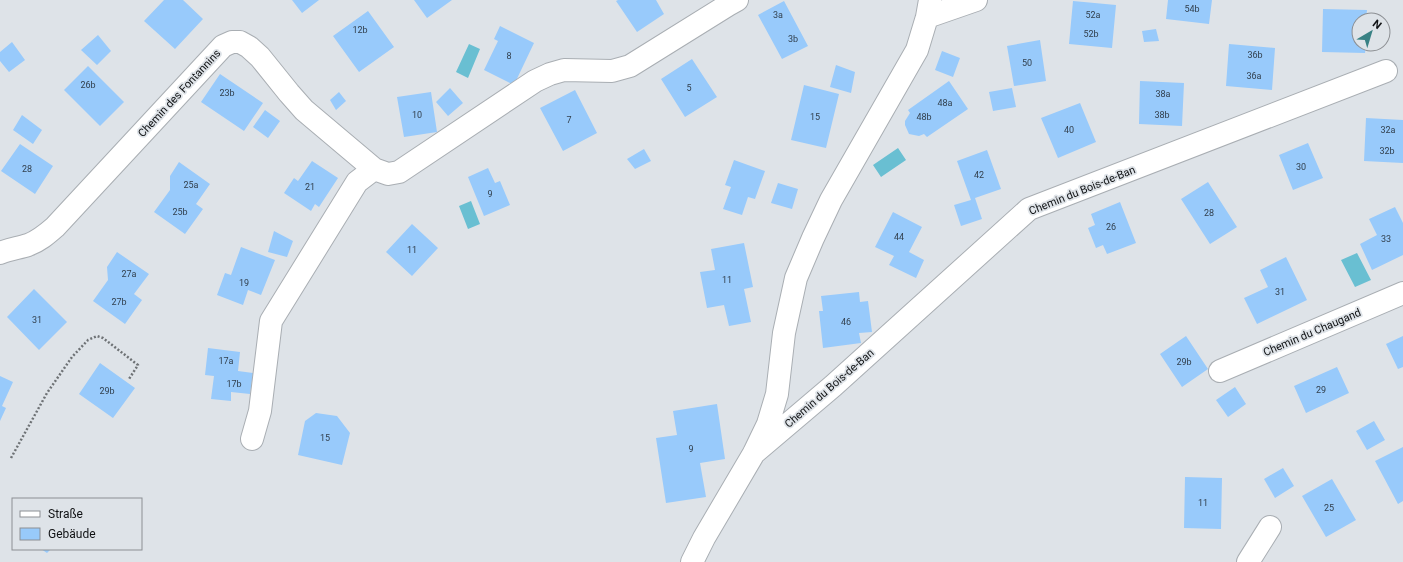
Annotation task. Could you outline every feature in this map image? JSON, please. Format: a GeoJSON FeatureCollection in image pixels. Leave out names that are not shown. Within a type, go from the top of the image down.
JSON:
{"type":"FeatureCollection","features":[{"type":"Feature","properties":{"kind":"street","name":"Chemin des Fontannins"},"geometry":{"type":"LineString","coordinates":[[0,253],[28,245],[43,237],[55,227],[223,46],[232,42],[240,42],[249,46],[304,110],[374,169],[388,174],[399,172],[535,81],[550,74],[564,70],[612,71],[630,66],[737,0]]}},
{"type":"Feature","properties":{"kind":"street","name":"Chemin du Bois-de-Ban"},"geometry":{"type":"LineString","coordinates":[[692,562],[704,538],[754,453],[768,424],[777,394],[784,333],[796,278],[831,200],[917,50],[928,8],[976,0]]}},
{"type":"Feature","properties":{"kind":"street","name":"Chemin du Bois-de-Ban"},"geometry":{"type":"LineString","coordinates":[[754,453],[833,386],[1029,210],[1386,71]]}},
{"type":"Feature","properties":{"kind":"street"},"geometry":{"type":"LineString","coordinates":[[252,439],[260,412],[271,321],[357,182],[374,169]]}},
{"type":"Feature","properties":{"kind":"street","name":"Chemin du Chaugand"},"geometry":{"type":"LineString","coordinates":[[1220,371],[1403,292]]}},
{"type":"Feature","properties":{"kind":"street"},"geometry":{"type":"LineString","coordinates":[[1248,562],[1270,527]]}},
{"type":"Feature","properties":{"kind":"path"},"geometry":{"type":"LineString","coordinates":[[11,458],[47,393],[72,357],[88,340],[97,336],[104,338],[138,365],[129,379]]}},
{"type":"Feature","properties":{"kind":"water"},"geometry":{"type":"Polygon","coordinates":[[[469,44],[480,49],[468,78],[456,72],[469,44]]]}},
{"type":"Feature","properties":{"kind":"water"},"geometry":{"type":"Polygon","coordinates":[[[898,148],[906,160],[881,177],[873,165],[898,148]]]}},
{"type":"Feature","properties":{"kind":"water"},"geometry":{"type":"Polygon","coordinates":[[[471,201],[480,224],[468,229],[459,206],[471,201]]]}},
{"type":"Feature","properties":{"kind":"water"},"geometry":{"type":"Polygon","coordinates":[[[1357,253],[1371,280],[1355,287],[1341,260],[1357,253]]]}},
{"type":"Feature","properties":{"kind":"building"},"geometry":{"type":"Polygon","coordinates":[[[164,0],[183,0],[203,19],[175,49],[144,21],[164,0]]]}},
{"type":"Feature","properties":{"kind":"building"},"geometry":{"type":"Polygon","coordinates":[[[292,0],[319,0],[302,13],[292,0]]]}},
{"type":"Feature","properties":{"kind":"building"},"geometry":{"type":"Polygon","coordinates":[[[414,0],[452,0],[427,18],[414,0]]]}},
{"type":"Feature","properties":{"kind":"building"},"geometry":{"type":"Polygon","coordinates":[[[656,0],[664,14],[637,32],[616,1],[656,0]]]}},
{"type":"Feature","properties":{"kind":"building"},"geometry":{"type":"Polygon","coordinates":[[[1168,0],[1212,0],[1209,24],[1166,19],[1168,0]]]}},
{"type":"Feature","properties":{"kind":"building"},"geometry":{"type":"Polygon","coordinates":[[[784,1],[808,46],[782,59],[758,15],[784,1]]]}},
{"type":"Feature","properties":{"kind":"building"},"geometry":{"type":"Polygon","coordinates":[[[1073,1],[1116,5],[1112,48],[1069,44],[1073,1]]]}},
{"type":"Feature","properties":{"kind":"building"},"geometry":{"type":"Polygon","coordinates":[[[1323,9],[1367,10],[1367,12],[1351,12],[1351,52],[1365,53],[1322,52],[1323,9]]]}},
{"type":"Feature","properties":{"kind":"building"},"geometry":{"type":"Polygon","coordinates":[[[368,11],[394,47],[359,72],[333,36],[368,11]]]}},
{"type":"Feature","properties":{"kind":"building"},"geometry":{"type":"Polygon","coordinates":[[[500,26],[534,43],[514,85],[484,70],[498,41],[494,39],[500,26]]]}},
{"type":"Feature","properties":{"kind":"building"},"geometry":{"type":"Polygon","coordinates":[[[1156,29],[1159,41],[1144,42],[1142,31],[1156,29]]]}},
{"type":"Feature","properties":{"kind":"building"},"geometry":{"type":"Polygon","coordinates":[[[98,35],[111,51],[97,65],[81,50],[98,35]]]}},
{"type":"Feature","properties":{"kind":"building"},"geometry":{"type":"Polygon","coordinates":[[[1040,40],[1046,81],[1014,86],[1007,46],[1040,40]]]}},
{"type":"Feature","properties":{"kind":"building"},"geometry":{"type":"Polygon","coordinates":[[[12,42],[25,60],[9,72],[0,61],[0,52],[12,42]]]}},
{"type":"Feature","properties":{"kind":"building"},"geometry":{"type":"Polygon","coordinates":[[[1229,44],[1275,48],[1272,90],[1226,86],[1229,44]]]}},
{"type":"Feature","properties":{"kind":"building"},"geometry":{"type":"Polygon","coordinates":[[[942,51],[960,58],[953,77],[935,70],[942,51]]]}},
{"type":"Feature","properties":{"kind":"building"},"geometry":{"type":"Polygon","coordinates":[[[692,59],[717,97],[685,117],[661,79],[692,59]]]}},
{"type":"Feature","properties":{"kind":"building"},"geometry":{"type":"Polygon","coordinates":[[[836,65],[855,72],[851,93],[830,87],[836,65]]]}},
{"type":"Feature","properties":{"kind":"building"},"geometry":{"type":"Polygon","coordinates":[[[88,66],[124,102],[100,126],[64,90],[88,66]]]}},
{"type":"Feature","properties":{"kind":"building"},"geometry":{"type":"Polygon","coordinates":[[[220,74],[263,103],[244,131],[201,102],[220,74]]]}},
{"type":"Feature","properties":{"kind":"building"},"geometry":{"type":"Polygon","coordinates":[[[949,81],[968,109],[927,137],[924,134],[919,136],[909,134],[905,125],[905,121],[910,113],[908,110],[949,81]]]}},
{"type":"Feature","properties":{"kind":"building"},"geometry":{"type":"Polygon","coordinates":[[[1140,81],[1184,83],[1182,126],[1139,124],[1140,81]]]}},
{"type":"Feature","properties":{"kind":"building"},"geometry":{"type":"Polygon","coordinates":[[[804,85],[839,94],[826,148],[791,140],[804,85]]]}},
{"type":"Feature","properties":{"kind":"building"},"geometry":{"type":"Polygon","coordinates":[[[450,88],[463,103],[448,116],[436,102],[450,88]]]}},
{"type":"Feature","properties":{"kind":"building"},"geometry":{"type":"Polygon","coordinates":[[[1012,88],[1016,107],[993,111],[989,92],[1012,88]]]}},
{"type":"Feature","properties":{"kind":"building"},"geometry":{"type":"Polygon","coordinates":[[[575,90],[597,133],[563,151],[540,108],[575,90]]]}},
{"type":"Feature","properties":{"kind":"building"},"geometry":{"type":"Polygon","coordinates":[[[339,92],[346,101],[336,110],[330,100],[339,92]]]}},
{"type":"Feature","properties":{"kind":"building"},"geometry":{"type":"Polygon","coordinates":[[[431,92],[437,132],[404,137],[397,97],[431,92]]]}},
{"type":"Feature","properties":{"kind":"building"},"geometry":{"type":"Polygon","coordinates":[[[1080,103],[1096,142],[1058,158],[1041,118],[1080,103]]]}},
{"type":"Feature","properties":{"kind":"building"},"geometry":{"type":"Polygon","coordinates":[[[265,110],[280,121],[268,138],[253,127],[265,110]]]}},
{"type":"Feature","properties":{"kind":"building"},"geometry":{"type":"Polygon","coordinates":[[[22,115],[42,130],[33,144],[13,130],[22,115]]]}},
{"type":"Feature","properties":{"kind":"building"},"geometry":{"type":"Polygon","coordinates":[[[1366,118],[1403,120],[1403,163],[1364,161],[1366,118]]]}},
{"type":"Feature","properties":{"kind":"building"},"geometry":{"type":"Polygon","coordinates":[[[1308,143],[1323,178],[1293,190],[1279,155],[1308,143]]]}},
{"type":"Feature","properties":{"kind":"building"},"geometry":{"type":"Polygon","coordinates":[[[20,144],[53,166],[35,194],[1,171],[20,144]]]}},
{"type":"Feature","properties":{"kind":"building"},"geometry":{"type":"Polygon","coordinates":[[[644,149],[651,161],[635,169],[627,159],[644,149]]]}},
{"type":"Feature","properties":{"kind":"building"},"geometry":{"type":"Polygon","coordinates":[[[987,150],[1001,189],[975,198],[982,219],[961,226],[954,205],[971,200],[957,161],[987,150]]]}},
{"type":"Feature","properties":{"kind":"building"},"geometry":{"type":"Polygon","coordinates":[[[734,160],[765,171],[755,199],[748,197],[742,215],[723,209],[731,187],[725,185],[734,160]]]}},
{"type":"Feature","properties":{"kind":"building"},"geometry":{"type":"Polygon","coordinates":[[[312,161],[338,178],[319,207],[315,204],[311,211],[284,193],[294,178],[298,181],[312,161]]]}},
{"type":"Feature","properties":{"kind":"building"},"geometry":{"type":"Polygon","coordinates":[[[179,162],[210,184],[196,204],[203,209],[185,234],[154,212],[170,190],[170,176],[179,162]]]}},
{"type":"Feature","properties":{"kind":"building"},"geometry":{"type":"Polygon","coordinates":[[[488,168],[495,183],[500,181],[510,205],[484,216],[468,177],[488,168]]]}},
{"type":"Feature","properties":{"kind":"building"},"geometry":{"type":"Polygon","coordinates":[[[1208,182],[1237,227],[1210,244],[1181,199],[1208,182]]]}},
{"type":"Feature","properties":{"kind":"building"},"geometry":{"type":"Polygon","coordinates":[[[778,183],[798,189],[792,209],[771,203],[778,183]]]}},
{"type":"Feature","properties":{"kind":"building"},"geometry":{"type":"Polygon","coordinates":[[[1120,202],[1136,243],[1107,254],[1103,245],[1096,248],[1088,228],[1095,225],[1091,214],[1120,202]]]}},
{"type":"Feature","properties":{"kind":"building"},"geometry":{"type":"Polygon","coordinates":[[[1395,207],[1403,223],[1403,255],[1372,270],[1360,244],[1377,235],[1369,219],[1395,207]]]}},
{"type":"Feature","properties":{"kind":"building"},"geometry":{"type":"Polygon","coordinates":[[[893,212],[922,227],[909,252],[924,260],[916,278],[889,265],[894,256],[875,247],[893,212]]]}},
{"type":"Feature","properties":{"kind":"building"},"geometry":{"type":"Polygon","coordinates":[[[412,224],[438,248],[412,276],[386,252],[412,224]]]}},
{"type":"Feature","properties":{"kind":"building"},"geometry":{"type":"Polygon","coordinates":[[[274,231],[293,241],[287,257],[268,252],[274,231]]]}},
{"type":"Feature","properties":{"kind":"building"},"geometry":{"type":"Polygon","coordinates":[[[744,243],[753,287],[744,289],[751,322],[729,326],[724,305],[707,308],[700,272],[715,270],[711,249],[744,243]]]}},
{"type":"Feature","properties":{"kind":"building"},"geometry":{"type":"Polygon","coordinates":[[[241,247],[275,260],[261,295],[248,290],[243,305],[217,295],[225,273],[231,275],[241,247]]]}},
{"type":"Feature","properties":{"kind":"building"},"geometry":{"type":"Polygon","coordinates":[[[117,252],[149,274],[134,294],[142,300],[125,324],[93,301],[108,280],[107,267],[117,252]]]}},
{"type":"Feature","properties":{"kind":"building"},"geometry":{"type":"Polygon","coordinates":[[[1286,257],[1307,300],[1257,324],[1244,298],[1268,287],[1260,270],[1286,257]]]}},
{"type":"Feature","properties":{"kind":"building"},"geometry":{"type":"Polygon","coordinates":[[[34,289],[67,322],[39,350],[7,317],[34,289]]]}},
{"type":"Feature","properties":{"kind":"building"},"geometry":{"type":"Polygon","coordinates":[[[859,292],[860,302],[868,301],[872,332],[859,333],[861,343],[823,348],[819,311],[823,311],[821,296],[859,292]]]}},
{"type":"Feature","properties":{"kind":"building"},"geometry":{"type":"Polygon","coordinates":[[[1186,336],[1208,369],[1182,387],[1160,354],[1186,336]]]}},
{"type":"Feature","properties":{"kind":"building"},"geometry":{"type":"Polygon","coordinates":[[[1403,336],[1403,367],[1398,369],[1386,344],[1403,336]]]}},
{"type":"Feature","properties":{"kind":"building"},"geometry":{"type":"Polygon","coordinates":[[[208,348],[240,352],[238,371],[253,373],[250,394],[231,392],[231,401],[211,399],[214,376],[205,375],[208,348]]]}},
{"type":"Feature","properties":{"kind":"building"},"geometry":{"type":"Polygon","coordinates":[[[100,363],[135,388],[113,418],[79,394],[100,363]]]}},
{"type":"Feature","properties":{"kind":"building"},"geometry":{"type":"Polygon","coordinates":[[[1337,367],[1349,393],[1306,413],[1294,386],[1337,367]]]}},
{"type":"Feature","properties":{"kind":"building"},"geometry":{"type":"Polygon","coordinates":[[[0,376],[13,382],[2,406],[6,408],[0,421],[0,376]]]}},
{"type":"Feature","properties":{"kind":"building"},"geometry":{"type":"Polygon","coordinates":[[[1235,387],[1246,404],[1228,417],[1216,400],[1235,387]]]}},
{"type":"Feature","properties":{"kind":"building"},"geometry":{"type":"Polygon","coordinates":[[[717,404],[725,459],[700,463],[706,497],[666,503],[656,438],[677,435],[673,411],[717,404]]]}},
{"type":"Feature","properties":{"kind":"building"},"geometry":{"type":"Polygon","coordinates":[[[316,413],[337,416],[350,433],[342,465],[298,455],[305,421],[316,413]]]}},
{"type":"Feature","properties":{"kind":"building"},"geometry":{"type":"Polygon","coordinates":[[[1374,421],[1385,440],[1367,450],[1356,431],[1374,421]]]}},
{"type":"Feature","properties":{"kind":"building"},"geometry":{"type":"Polygon","coordinates":[[[1403,447],[1403,501],[1398,504],[1375,461],[1403,447]]]}},
{"type":"Feature","properties":{"kind":"building"},"geometry":{"type":"Polygon","coordinates":[[[1283,468],[1294,486],[1275,498],[1264,479],[1283,468]]]}},
{"type":"Feature","properties":{"kind":"building"},"geometry":{"type":"Polygon","coordinates":[[[1185,477],[1222,478],[1221,529],[1184,528],[1185,477]]]}},
{"type":"Feature","properties":{"kind":"building"},"geometry":{"type":"Polygon","coordinates":[[[1332,479],[1356,520],[1326,537],[1302,496],[1332,479]]]}},
{"type":"Feature","properties":{"kind":"building"},"geometry":{"type":"Polygon","coordinates":[[[42,550],[50,550],[47,553],[42,550]]]}}]}
